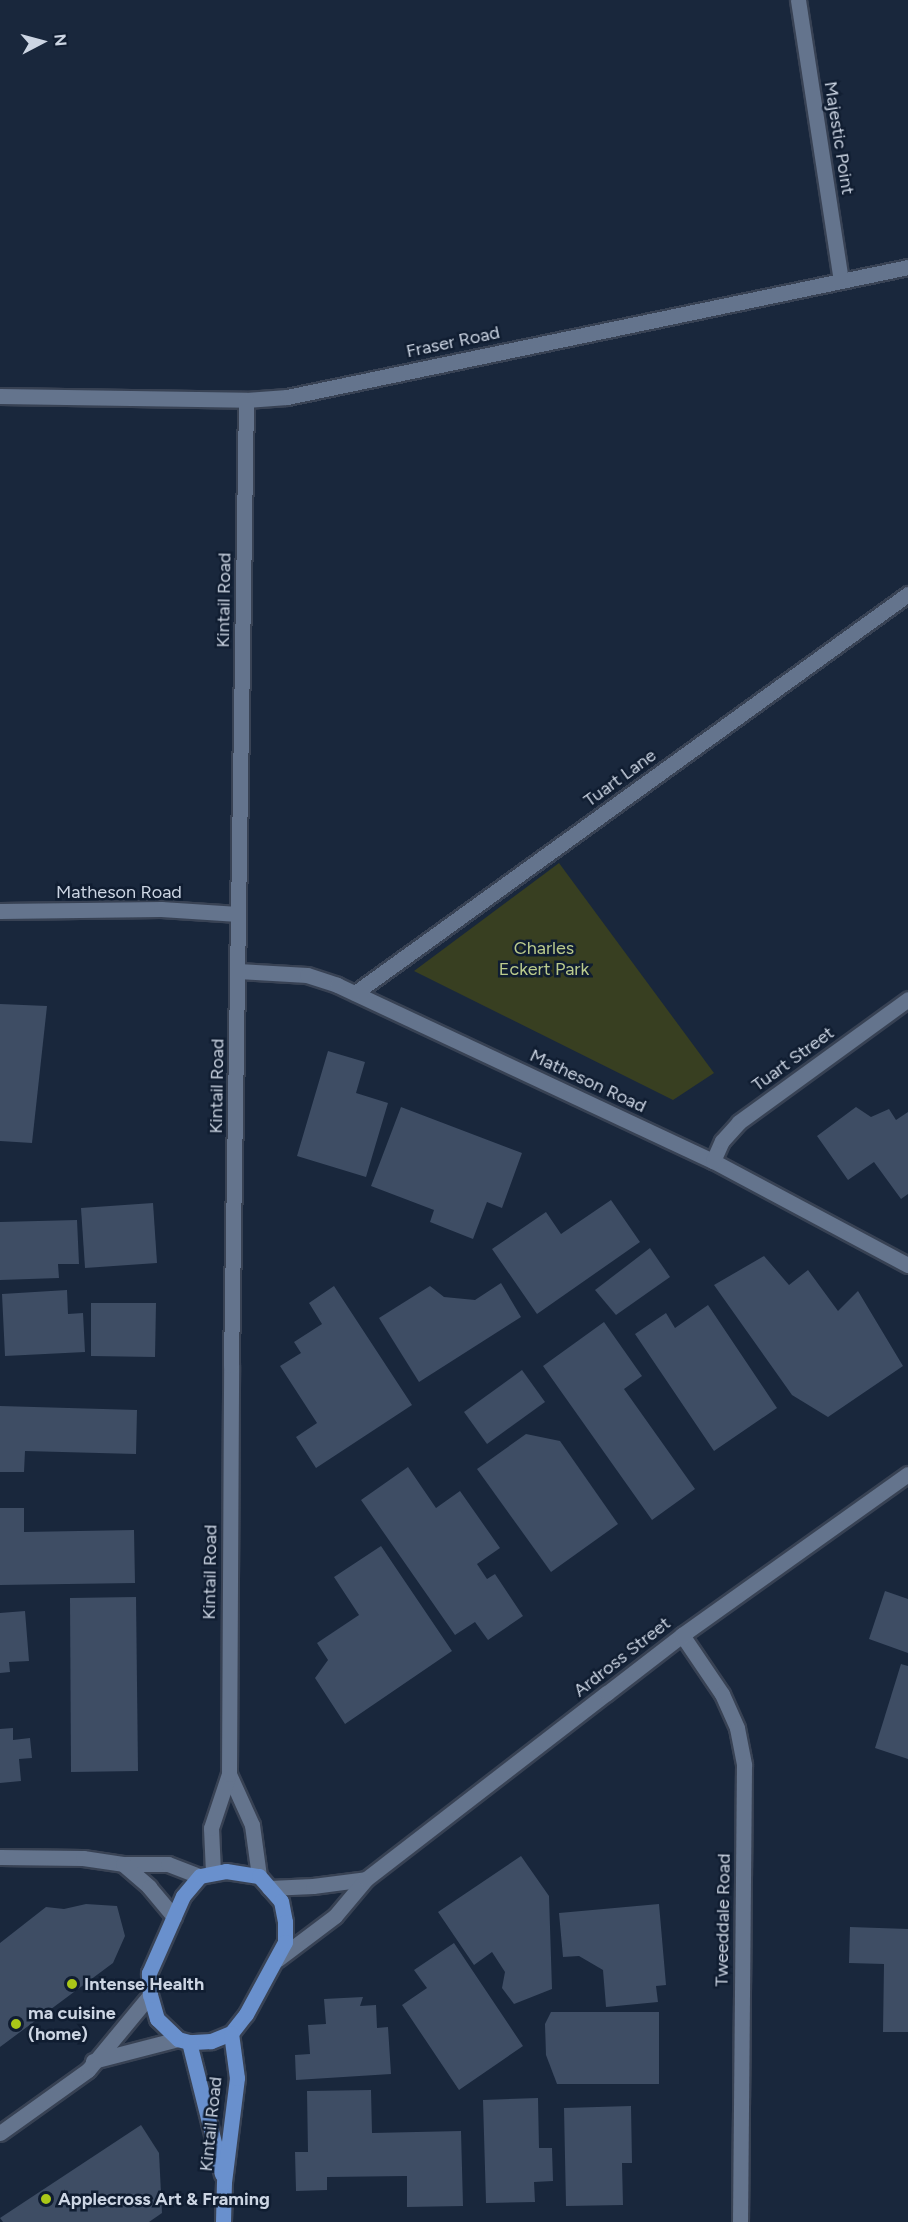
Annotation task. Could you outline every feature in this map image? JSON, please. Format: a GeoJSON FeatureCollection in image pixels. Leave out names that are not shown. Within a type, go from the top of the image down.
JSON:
{"type":"FeatureCollection","features":[{"type":"Feature","properties":{"kind":"main road"},"geometry":{"type":"LineString","coordinates":[[206,1874],[264,1882],[281,1901],[285,1922],[285,1942],[278,1959],[246,2014],[231,2033],[210,2041],[184,2040],[157,2019],[150,1995],[149,1973],[183,1896],[206,1874]]}},
{"type":"Feature","properties":{"kind":"main road","name":"Kintail Road"},"geometry":{"type":"LineString","coordinates":[[223,2222],[224,2182],[237,2078],[231,2033]]}},
{"type":"Feature","properties":{"kind":"main road","name":"Kintail Road"},"geometry":{"type":"LineString","coordinates":[[184,2040],[224,2182]]}},
{"type":"Feature","properties":{"kind":"street","name":"Majestic Point"},"geometry":{"type":"LineString","coordinates":[[798,0],[841,281]]}},
{"type":"Feature","properties":{"kind":"street","name":"Fraser Road"},"geometry":{"type":"LineString","coordinates":[[0,396],[246,400],[287,397],[908,267]]}},
{"type":"Feature","properties":{"kind":"street","name":"Kintail Road"},"geometry":{"type":"LineString","coordinates":[[206,1874],[211,1828],[229,1774],[231,1365],[246,400]]}},
{"type":"Feature","properties":{"kind":"street","name":"Tuart Lane"},"geometry":{"type":"LineString","coordinates":[[355,993],[908,594]]}},
{"type":"Feature","properties":{"kind":"street","name":"Matheson Road"},"geometry":{"type":"LineString","coordinates":[[0,911],[161,909],[238,914]]}},
{"type":"Feature","properties":{"kind":"street","name":"Matheson Road"},"geometry":{"type":"LineString","coordinates":[[238,971],[307,975],[355,993],[713,1161],[908,1265]]}},
{"type":"Feature","properties":{"kind":"street","name":"Tuart Street"},"geometry":{"type":"LineString","coordinates":[[713,1161],[722,1141],[739,1122],[908,999]]}},
{"type":"Feature","properties":{"kind":"street","name":"Ardross Street"},"geometry":{"type":"LineString","coordinates":[[278,1959],[335,1916],[366,1879],[682,1635],[908,1474]]}},
{"type":"Feature","properties":{"kind":"street","name":"Tweeddale Road"},"geometry":{"type":"LineString","coordinates":[[682,1635],[722,1694],[737,1728],[744,1765],[740,2222]]}},
{"type":"Feature","properties":{"kind":"street","name":"Kintail Road"},"geometry":{"type":"LineString","coordinates":[[229,1774],[252,1826],[264,1882]]}},
{"type":"Feature","properties":{"kind":"street"},"geometry":{"type":"LineString","coordinates":[[0,1857],[82,1858],[123,1864],[168,1864],[206,1874]]}},
{"type":"Feature","properties":{"kind":"street"},"geometry":{"type":"LineString","coordinates":[[123,1864],[149,1887],[174,1917]]}},
{"type":"Feature","properties":{"kind":"street"},"geometry":{"type":"LineString","coordinates":[[264,1882],[313,1886],[366,1879]]}},
{"type":"Feature","properties":{"kind":"street"},"geometry":{"type":"LineString","coordinates":[[0,2133],[88,2070],[93,2061],[150,1995]]}},
{"type":"Feature","properties":{"kind":"street"},"geometry":{"type":"LineString","coordinates":[[93,2061],[184,2040]]}},
{"type":"Feature","properties":{"kind":"green space","name":"Charles Eckert Park"},"geometry":{"type":"Polygon","coordinates":[[[559,863],[714,1073],[673,1100],[414,971],[559,863]]]}},
{"type":"Feature","properties":{"kind":"building"},"geometry":{"type":"Polygon","coordinates":[[[0,1004],[47,1006],[32,1143],[0,1141],[0,1004]]]}},
{"type":"Feature","properties":{"kind":"building"},"geometry":{"type":"Polygon","coordinates":[[[328,1051],[365,1062],[356,1093],[388,1103],[366,1177],[297,1156],[328,1051]]]}},
{"type":"Feature","properties":{"kind":"building"},"geometry":{"type":"Polygon","coordinates":[[[401,1107],[522,1153],[502,1208],[487,1202],[473,1239],[430,1222],[434,1210],[371,1186],[401,1107]]]}},
{"type":"Feature","properties":{"kind":"building"},"geometry":{"type":"Polygon","coordinates":[[[856,1107],[871,1117],[889,1109],[896,1120],[908,1112],[908,1194],[901,1199],[874,1162],[848,1180],[817,1136],[856,1107]]]}},
{"type":"Feature","properties":{"kind":"building"},"geometry":{"type":"Polygon","coordinates":[[[611,1200],[640,1242],[537,1314],[492,1249],[546,1212],[561,1234],[611,1200]]]}},
{"type":"Feature","properties":{"kind":"building"},"geometry":{"type":"Polygon","coordinates":[[[153,1203],[157,1263],[85,1268],[81,1208],[153,1203]]]}},
{"type":"Feature","properties":{"kind":"building"},"geometry":{"type":"Polygon","coordinates":[[[77,1220],[79,1264],[58,1264],[59,1278],[0,1280],[0,1222],[77,1220]]]}},
{"type":"Feature","properties":{"kind":"building"},"geometry":{"type":"Polygon","coordinates":[[[650,1248],[670,1277],[616,1315],[595,1290],[650,1248]]]}},
{"type":"Feature","properties":{"kind":"building"},"geometry":{"type":"Polygon","coordinates":[[[764,1256],[789,1285],[808,1270],[838,1311],[858,1291],[903,1366],[828,1417],[792,1395],[714,1285],[764,1256]]]}},
{"type":"Feature","properties":{"kind":"building"},"geometry":{"type":"Polygon","coordinates":[[[501,1283],[521,1317],[419,1382],[379,1318],[430,1286],[444,1297],[475,1300],[501,1283]]]}},
{"type":"Feature","properties":{"kind":"building"},"geometry":{"type":"Polygon","coordinates":[[[334,1286],[412,1405],[316,1468],[296,1437],[317,1423],[280,1366],[301,1353],[294,1342],[322,1324],[309,1303],[334,1286]]]}},
{"type":"Feature","properties":{"kind":"building"},"geometry":{"type":"Polygon","coordinates":[[[67,1290],[68,1314],[83,1313],[85,1352],[5,1356],[2,1294],[67,1290]]]}},
{"type":"Feature","properties":{"kind":"building"},"geometry":{"type":"Polygon","coordinates":[[[91,1303],[156,1303],[155,1357],[91,1356],[91,1303]]]}},
{"type":"Feature","properties":{"kind":"building"},"geometry":{"type":"Polygon","coordinates":[[[708,1305],[777,1408],[714,1451],[635,1334],[666,1313],[675,1328],[708,1305]]]}},
{"type":"Feature","properties":{"kind":"building"},"geometry":{"type":"Polygon","coordinates":[[[604,1322],[642,1376],[624,1389],[695,1489],[652,1520],[543,1366],[604,1322]]]}},
{"type":"Feature","properties":{"kind":"building"},"geometry":{"type":"Polygon","coordinates":[[[522,1370],[545,1402],[487,1444],[464,1412],[522,1370]]]}},
{"type":"Feature","properties":{"kind":"building"},"geometry":{"type":"Polygon","coordinates":[[[0,1406],[137,1410],[136,1454],[25,1451],[24,1472],[0,1472],[0,1406]]]}},
{"type":"Feature","properties":{"kind":"building"},"geometry":{"type":"Polygon","coordinates":[[[526,1434],[560,1441],[618,1524],[551,1572],[477,1469],[526,1434]]]}},
{"type":"Feature","properties":{"kind":"building"},"geometry":{"type":"Polygon","coordinates":[[[408,1467],[436,1508],[460,1491],[500,1548],[477,1564],[487,1579],[495,1574],[523,1616],[488,1640],[475,1622],[455,1635],[361,1500],[408,1467]]]}},
{"type":"Feature","properties":{"kind":"building"},"geometry":{"type":"Polygon","coordinates":[[[0,1508],[24,1508],[24,1532],[134,1530],[135,1583],[0,1585],[0,1508]]]}},
{"type":"Feature","properties":{"kind":"building"},"geometry":{"type":"Polygon","coordinates":[[[381,1546],[452,1651],[345,1724],[315,1678],[328,1660],[317,1643],[359,1615],[334,1577],[381,1546]]]}},
{"type":"Feature","properties":{"kind":"building"},"geometry":{"type":"Polygon","coordinates":[[[885,1591],[908,1599],[908,1653],[869,1639],[885,1591]]]}},
{"type":"Feature","properties":{"kind":"building"},"geometry":{"type":"Polygon","coordinates":[[[136,1597],[138,1771],[71,1772],[70,1598],[136,1597]]]}},
{"type":"Feature","properties":{"kind":"building"},"geometry":{"type":"Polygon","coordinates":[[[25,1611],[29,1661],[9,1662],[10,1672],[0,1673],[0,1613],[25,1611]]]}},
{"type":"Feature","properties":{"kind":"building"},"geometry":{"type":"Polygon","coordinates":[[[901,1664],[908,1666],[908,1759],[875,1748],[901,1664]]]}},
{"type":"Feature","properties":{"kind":"building"},"geometry":{"type":"Polygon","coordinates":[[[13,1728],[13,1740],[30,1738],[32,1758],[19,1759],[21,1781],[0,1783],[0,1729],[13,1728]]]}},
{"type":"Feature","properties":{"kind":"building"},"geometry":{"type":"Polygon","coordinates":[[[521,1856],[549,1896],[552,1989],[514,2004],[502,1988],[505,1972],[492,1952],[474,1965],[438,1912],[521,1856]]]}},
{"type":"Feature","properties":{"kind":"building"},"geometry":{"type":"Polygon","coordinates":[[[86,1904],[117,1906],[125,1936],[113,1963],[0,2047],[0,1943],[46,1907],[64,1909],[86,1904]]]}},
{"type":"Feature","properties":{"kind":"building"},"geometry":{"type":"Polygon","coordinates":[[[659,1904],[666,1985],[656,1986],[658,2002],[606,2007],[603,1970],[579,1956],[563,1957],[559,1913],[659,1904]]]}},
{"type":"Feature","properties":{"kind":"building"},"geometry":{"type":"Polygon","coordinates":[[[850,1927],[908,1929],[908,2032],[883,2032],[884,1964],[849,1963],[850,1927]]]}},
{"type":"Feature","properties":{"kind":"building"},"geometry":{"type":"Polygon","coordinates":[[[454,1943],[523,2046],[459,2090],[402,2005],[427,1988],[414,1970],[454,1943]]]}},
{"type":"Feature","properties":{"kind":"building"},"geometry":{"type":"Polygon","coordinates":[[[363,1997],[360,2006],[376,2005],[377,2028],[388,2027],[391,2074],[296,2080],[295,2055],[310,2054],[308,2025],[326,2024],[324,1999],[363,1997]]]}},
{"type":"Feature","properties":{"kind":"building"},"geometry":{"type":"Polygon","coordinates":[[[551,2012],[659,2012],[659,2084],[557,2084],[546,2055],[545,2024],[551,2012]]]}},
{"type":"Feature","properties":{"kind":"building"},"geometry":{"type":"Polygon","coordinates":[[[371,2090],[372,2133],[461,2131],[463,2206],[407,2207],[407,2176],[327,2177],[327,2190],[296,2191],[295,2152],[308,2152],[307,2091],[371,2090]]]}},
{"type":"Feature","properties":{"kind":"building"},"geometry":{"type":"Polygon","coordinates":[[[538,2098],[539,2148],[552,2148],[553,2181],[534,2182],[535,2202],[486,2203],[483,2100],[538,2098]]]}},
{"type":"Feature","properties":{"kind":"building"},"geometry":{"type":"Polygon","coordinates":[[[631,2106],[632,2163],[622,2163],[623,2205],[566,2206],[564,2108],[631,2106]]]}},
{"type":"Feature","properties":{"kind":"building"},"geometry":{"type":"Polygon","coordinates":[[[141,2125],[159,2153],[162,2213],[149,2222],[3,2222],[0,2218],[141,2125]]]}},
{"type":"Feature","properties":{"kind":"place","name":"Intense Health"},"geometry":{"type":"Point","coordinates":[72,1984]}},
{"type":"Feature","properties":{"kind":"place","name":"ma cuisine (home)"},"geometry":{"type":"Point","coordinates":[16,2024]}},
{"type":"Feature","properties":{"kind":"place","name":"Applecross Art & Framing"},"geometry":{"type":"Point","coordinates":[46,2199]}}]}
